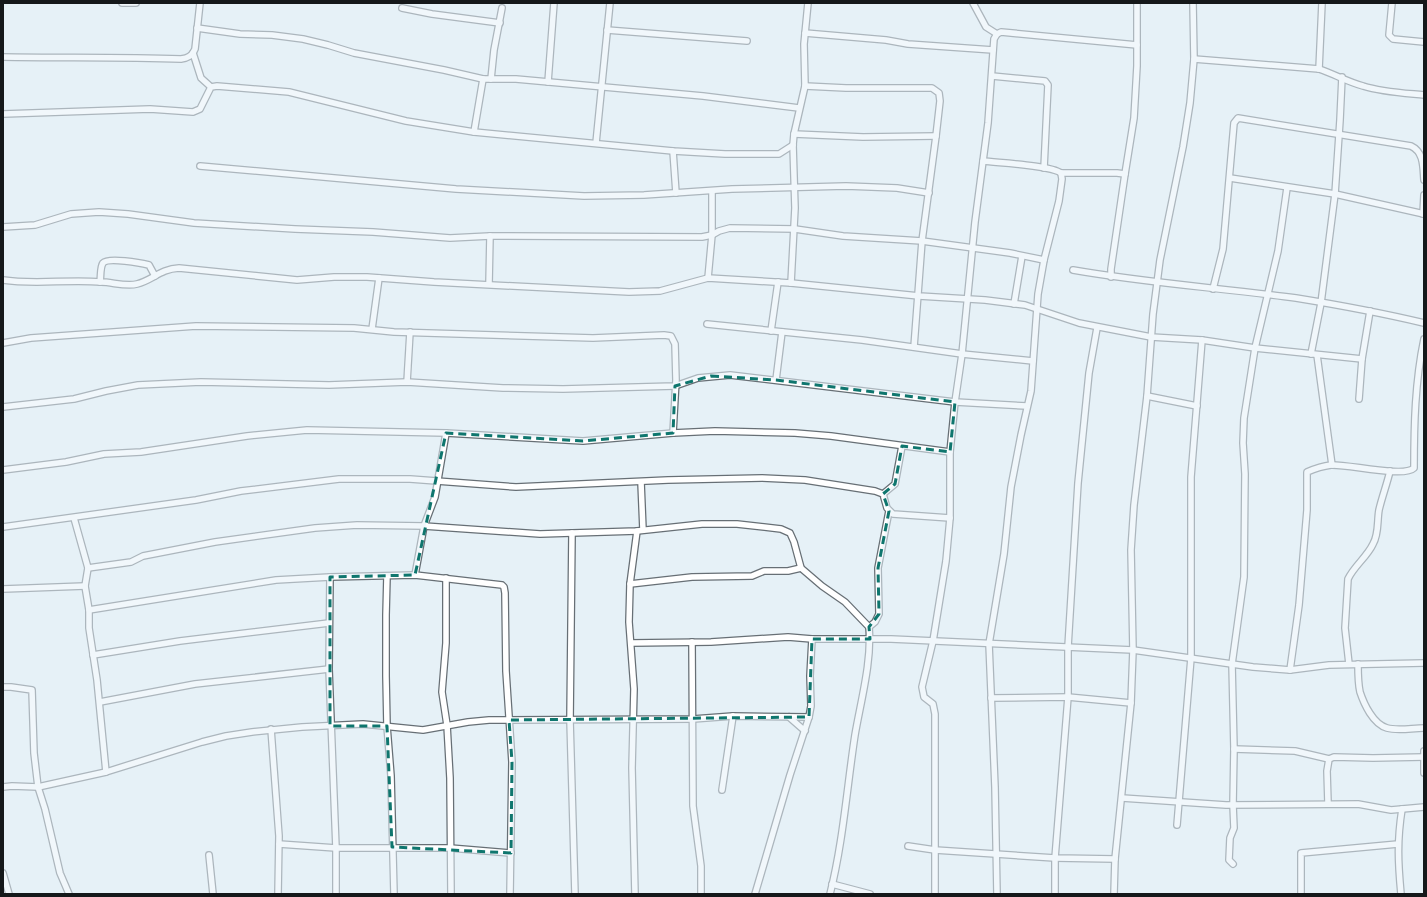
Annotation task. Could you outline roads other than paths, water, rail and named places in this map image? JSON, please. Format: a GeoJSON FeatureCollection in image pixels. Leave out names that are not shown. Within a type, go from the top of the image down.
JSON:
{"type":"FeatureCollection","features":[{"type":"Feature","properties":{"kind":"street"},"geometry":{"type":"LineString","coordinates":[[122,3],[136,3]]}},
{"type":"Feature","properties":{"kind":"street"},"geometry":{"type":"LineString","coordinates":[[200,3],[194,53],[201,78],[211,87]]}},
{"type":"Feature","properties":{"kind":"street"},"geometry":{"type":"LineString","coordinates":[[548,82],[554,3]]}},
{"type":"Feature","properties":{"kind":"street"},"geometry":{"type":"LineString","coordinates":[[596,143],[610,3]]}},
{"type":"Feature","properties":{"kind":"street"},"geometry":{"type":"LineString","coordinates":[[791,283],[796,188],[793,145],[799,108],[805,86],[805,33],[808,3]]}},
{"type":"Feature","properties":{"kind":"street"},"geometry":{"type":"LineString","coordinates":[[973,3],[986,27],[997,34]]}},
{"type":"Feature","properties":{"kind":"street"},"geometry":{"type":"LineString","coordinates":[[1111,277],[1134,118],[1137,66],[1137,3]]}},
{"type":"Feature","properties":{"kind":"street"},"geometry":{"type":"LineString","coordinates":[[1114,894],[1115,859],[1131,703],[1133,520],[1160,260],[1184,147],[1190,103],[1194,59],[1193,3]]}},
{"type":"Feature","properties":{"kind":"street"},"geometry":{"type":"LineString","coordinates":[[1319,69],[1322,3]]}},
{"type":"Feature","properties":{"kind":"street"},"geometry":{"type":"LineString","coordinates":[[1392,3],[1389,35],[1393,39],[1424,42]]}},
{"type":"Feature","properties":{"kind":"street"},"geometry":{"type":"LineString","coordinates":[[402,8],[432,14],[500,23]]}},
{"type":"Feature","properties":{"kind":"street"},"geometry":{"type":"LineString","coordinates":[[491,79],[494,50],[502,8]]}},
{"type":"Feature","properties":{"kind":"street"},"geometry":{"type":"LineString","coordinates":[[197,28],[240,34],[289,37],[328,45],[354,53],[483,79],[504,78],[703,96],[799,108]]}},
{"type":"Feature","properties":{"kind":"street"},"geometry":{"type":"LineString","coordinates":[[607,30],[747,41]]}},
{"type":"Feature","properties":{"kind":"street"},"geometry":{"type":"LineString","coordinates":[[935,894],[934,714],[933,704],[924,697],[922,686],[933,641],[946,561],[950,518],[950,452],[988,123],[994,39],[997,34],[1001,32],[1137,45]]}},
{"type":"Feature","properties":{"kind":"street"},"geometry":{"type":"LineString","coordinates":[[805,33],[886,40],[908,44],[993,50]]}},
{"type":"Feature","properties":{"kind":"street"},"geometry":{"type":"LineString","coordinates":[[3,57],[132,57],[181,59],[187,58],[194,53]]}},
{"type":"Feature","properties":{"kind":"street"},"geometry":{"type":"LineString","coordinates":[[1194,59],[1319,69],[1342,77],[1361,86],[1379,90],[1424,95]]}},
{"type":"Feature","properties":{"kind":"street"},"geometry":{"type":"LineString","coordinates":[[992,76],[1045,81],[1048,85],[1044,168]]}},
{"type":"Feature","properties":{"kind":"street"},"geometry":{"type":"LineString","coordinates":[[1311,354],[1321,303],[1335,194],[1342,77]]}},
{"type":"Feature","properties":{"kind":"street"},"geometry":{"type":"LineString","coordinates":[[474,132],[483,79]]}},
{"type":"Feature","properties":{"kind":"street"},"geometry":{"type":"LineString","coordinates":[[211,87],[216,86],[289,92],[406,120],[474,132],[596,143],[673,152],[771,155],[779,154],[793,145]]}},
{"type":"Feature","properties":{"kind":"street"},"geometry":{"type":"LineString","coordinates":[[805,86],[846,88],[932,88],[940,93],[936,136],[922,241],[914,347]]}},
{"type":"Feature","properties":{"kind":"street"},"geometry":{"type":"LineString","coordinates":[[3,114],[150,109],[192,112],[200,110],[211,87]]}},
{"type":"Feature","properties":{"kind":"street"},"geometry":{"type":"LineString","coordinates":[[1213,289],[1223,249],[1234,123],[1238,118],[1411,146],[1417,149],[1420,153],[1424,180]]}},
{"type":"Feature","properties":{"kind":"street"},"geometry":{"type":"LineString","coordinates":[[794,134],[936,136]]}},
{"type":"Feature","properties":{"kind":"street"},"geometry":{"type":"LineString","coordinates":[[673,152],[676,193]]}},
{"type":"Feature","properties":{"kind":"street"},"geometry":{"type":"LineString","coordinates":[[983,161],[1044,168],[1056,170],[1061,173],[1125,174]]}},
{"type":"Feature","properties":{"kind":"street"},"geometry":{"type":"LineString","coordinates":[[200,166],[456,189],[584,196],[644,196],[732,189],[873,186],[929,193]]}},
{"type":"Feature","properties":{"kind":"street"},"geometry":{"type":"LineString","coordinates":[[997,894],[995,787],[989,644],[1004,554],[1011,487],[1031,391],[1036,308],[1044,260],[1059,201],[1062,179],[1061,173]]}},
{"type":"Feature","properties":{"kind":"street"},"geometry":{"type":"LineString","coordinates":[[1230,178],[1287,188],[1335,194],[1424,214],[1424,195]]}},
{"type":"Feature","properties":{"kind":"street"},"geometry":{"type":"LineString","coordinates":[[1233,864],[1229,860],[1230,838],[1234,828],[1232,664],[1244,577],[1244,418],[1255,348],[1278,251],[1287,188]]}},
{"type":"Feature","properties":{"kind":"street"},"geometry":{"type":"LineString","coordinates":[[708,278],[712,235],[712,191]]}},
{"type":"Feature","properties":{"kind":"street"},"geometry":{"type":"LineString","coordinates":[[3,227],[35,225],[71,214],[100,212],[128,214],[194,223],[373,232],[450,238],[490,236],[702,237],[730,228],[794,229],[843,236],[922,241],[1044,260]]}},
{"type":"Feature","properties":{"kind":"street"},"geometry":{"type":"LineString","coordinates":[[489,284],[490,236]]}},
{"type":"Feature","properties":{"kind":"street"},"geometry":{"type":"LineString","coordinates":[[1014,304],[1022,256]]}},
{"type":"Feature","properties":{"kind":"street"},"geometry":{"type":"LineString","coordinates":[[100,282],[101,265],[104,261],[110,260],[142,263],[148,265],[155,276]]}},
{"type":"Feature","properties":{"kind":"street"},"geometry":{"type":"LineString","coordinates":[[3,280],[100,282],[131,285],[137,284],[170,268],[179,268],[297,280],[334,277],[379,278],[648,292],[677,287],[708,278],[778,282],[919,296],[985,300],[1036,308],[1067,320],[1097,328],[1151,337],[1202,340],[1255,348],[1362,359]]}},
{"type":"Feature","properties":{"kind":"street"},"geometry":{"type":"LineString","coordinates":[[1073,270],[1111,277],[1267,295],[1321,303],[1370,311],[1424,323]]}},
{"type":"Feature","properties":{"kind":"street"},"geometry":{"type":"LineString","coordinates":[[372,329],[379,278]]}},
{"type":"Feature","properties":{"kind":"street"},"geometry":{"type":"LineString","coordinates":[[771,331],[778,282]]}},
{"type":"Feature","properties":{"kind":"street"},"geometry":{"type":"LineString","coordinates":[[1359,399],[1362,359],[1370,311]]}},
{"type":"Feature","properties":{"kind":"street"},"geometry":{"type":"LineString","coordinates":[[707,324],[914,347],[962,354],[1033,360]]}},
{"type":"Feature","properties":{"kind":"street"},"geometry":{"type":"LineString","coordinates":[[3,343],[31,338],[196,326],[354,328],[410,332],[593,338],[664,334],[671,336],[675,344],[673,433]]}},
{"type":"Feature","properties":{"kind":"street"},"geometry":{"type":"LineString","coordinates":[[1055,894],[1055,858],[1068,697],[1068,647],[1078,483],[1089,373],[1097,328]]}},
{"type":"Feature","properties":{"kind":"street"},"geometry":{"type":"LineString","coordinates":[[407,382],[410,332]]}},
{"type":"Feature","properties":{"kind":"street"},"geometry":{"type":"LineString","coordinates":[[776,380],[782,332]]}},
{"type":"Feature","properties":{"kind":"street"},"geometry":{"type":"LineString","coordinates":[[1290,670],[1307,510],[1307,472],[1332,465],[1410,472],[1414,468],[1415,400],[1418,369],[1424,338]]}},
{"type":"Feature","properties":{"kind":"street"},"geometry":{"type":"LineString","coordinates":[[1177,825],[1191,658],[1191,477],[1202,340]]}},
{"type":"Feature","properties":{"kind":"street"},"geometry":{"type":"LineString","coordinates":[[1317,355],[1332,465]]}},
{"type":"Feature","properties":{"kind":"street"},"geometry":{"type":"LineString","coordinates":[[3,407],[74,399],[138,385],[169,383],[225,382],[330,385],[407,382],[502,388],[563,389],[675,386],[698,378],[730,375],[955,402],[1027,406]]}},
{"type":"Feature","properties":{"kind":"street"},"geometry":{"type":"LineString","coordinates":[[1147,396],[1197,406]]}},
{"type":"Feature","properties":{"kind":"street"},"geometry":{"type":"LineString","coordinates":[[3,470],[66,462],[104,454],[141,452],[248,436],[300,431],[446,433],[583,441],[715,431],[795,433],[832,436],[950,452]]}},
{"type":"Feature","properties":{"kind":"street"},"geometry":{"type":"LineString","coordinates":[[416,575],[424,526],[434,497],[446,433]]}},
{"type":"Feature","properties":{"kind":"street"},"geometry":{"type":"LineString","coordinates":[[883,494],[895,484],[902,446]]}},
{"type":"Feature","properties":{"kind":"street"},"geometry":{"type":"LineString","coordinates":[[1349,664],[1345,628],[1348,579],[1374,543],[1379,511],[1390,471]]}},
{"type":"Feature","properties":{"kind":"street"},"geometry":{"type":"LineString","coordinates":[[3,527],[196,500],[241,491],[319,481],[387,478],[438,480],[516,487],[762,478],[798,480],[875,491],[883,494]]}},
{"type":"Feature","properties":{"kind":"street"},"geometry":{"type":"LineString","coordinates":[[636,894],[632,768],[634,689],[629,622],[630,584],[640,530],[641,482]]}},
{"type":"Feature","properties":{"kind":"street"},"geometry":{"type":"LineString","coordinates":[[869,627],[879,614],[878,568],[889,511],[883,494]]}},
{"type":"Feature","properties":{"kind":"street"},"geometry":{"type":"LineString","coordinates":[[889,511],[893,514],[901,515],[950,518]]}},
{"type":"Feature","properties":{"kind":"street"},"geometry":{"type":"LineString","coordinates":[[74,518],[88,568],[85,586],[89,610],[89,628],[100,702],[106,772]]}},
{"type":"Feature","properties":{"kind":"street"},"geometry":{"type":"LineString","coordinates":[[88,568],[130,562],[144,556],[167,550],[215,542],[287,531],[357,525],[424,526],[540,534],[640,530],[709,524],[737,524],[781,529],[790,533],[801,568],[822,586],[845,602],[869,627],[870,639],[830,894]]}},
{"type":"Feature","properties":{"kind":"street"},"geometry":{"type":"LineString","coordinates":[[572,533],[570,720],[575,894]]}},
{"type":"Feature","properties":{"kind":"street"},"geometry":{"type":"LineString","coordinates":[[630,584],[692,577],[752,576],[764,571],[788,571],[801,568]]}},
{"type":"Feature","properties":{"kind":"street"},"geometry":{"type":"LineString","coordinates":[[89,610],[276,580],[330,576],[416,575],[502,584],[504,587],[506,671],[512,762],[510,894]]}},
{"type":"Feature","properties":{"kind":"street"},"geometry":{"type":"LineString","coordinates":[[330,576],[328,669],[336,848],[336,894]]}},
{"type":"Feature","properties":{"kind":"street"},"geometry":{"type":"LineString","coordinates":[[388,576],[386,615],[387,726],[391,776],[394,894]]}},
{"type":"Feature","properties":{"kind":"street"},"geometry":{"type":"LineString","coordinates":[[446,578],[446,643],[442,692],[447,725],[450,778],[451,894]]}},
{"type":"Feature","properties":{"kind":"street"},"geometry":{"type":"LineString","coordinates":[[3,589],[85,586]]}},
{"type":"Feature","properties":{"kind":"street"},"geometry":{"type":"LineString","coordinates":[[93,655],[180,641],[329,623]]}},
{"type":"Feature","properties":{"kind":"street"},"geometry":{"type":"LineString","coordinates":[[631,643],[692,642],[788,637],[812,639],[933,641],[1132,650],[1232,664],[1290,670],[1329,665],[1424,663]]}},
{"type":"Feature","properties":{"kind":"street"},"geometry":{"type":"LineString","coordinates":[[755,894],[809,716],[811,706],[810,676],[812,639]]}},
{"type":"Feature","properties":{"kind":"street"},"geometry":{"type":"LineString","coordinates":[[692,642],[693,806],[701,866],[701,894]]}},
{"type":"Feature","properties":{"kind":"street"},"geometry":{"type":"LineString","coordinates":[[1358,664],[1360,692],[1373,718],[1379,724],[1386,728],[1394,729],[1424,728]]}},
{"type":"Feature","properties":{"kind":"street"},"geometry":{"type":"LineString","coordinates":[[100,702],[195,684],[328,669]]}},
{"type":"Feature","properties":{"kind":"street"},"geometry":{"type":"LineString","coordinates":[[3,687],[32,690],[34,753],[38,787],[45,809],[60,873],[69,894]]}},
{"type":"Feature","properties":{"kind":"street"},"geometry":{"type":"LineString","coordinates":[[991,698],[1068,697],[1131,703]]}},
{"type":"Feature","properties":{"kind":"street"},"geometry":{"type":"LineString","coordinates":[[3,787],[38,787],[106,772],[226,736],[271,730],[363,724],[423,730],[468,722],[509,720],[693,719],[733,716],[809,716]]}},
{"type":"Feature","properties":{"kind":"street"},"geometry":{"type":"LineString","coordinates":[[722,790],[733,716]]}},
{"type":"Feature","properties":{"kind":"street"},"geometry":{"type":"LineString","coordinates":[[789,717],[805,731]]}},
{"type":"Feature","properties":{"kind":"street"},"geometry":{"type":"LineString","coordinates":[[271,730],[279,844],[278,894]]}},
{"type":"Feature","properties":{"kind":"street"},"geometry":{"type":"LineString","coordinates":[[1234,748],[1295,752],[1329,759],[1334,757],[1424,757]]}},
{"type":"Feature","properties":{"kind":"street"},"geometry":{"type":"LineString","coordinates":[[1424,751],[1424,773]]}},
{"type":"Feature","properties":{"kind":"street"},"geometry":{"type":"LineString","coordinates":[[1328,803],[1327,771],[1329,759]]}},
{"type":"Feature","properties":{"kind":"street"},"geometry":{"type":"LineString","coordinates":[[1122,798],[1233,805],[1328,803],[1358,804],[1385,809],[1424,807]]}},
{"type":"Feature","properties":{"kind":"street"},"geometry":{"type":"LineString","coordinates":[[1401,894],[1398,868],[1398,844],[1402,809]]}},
{"type":"Feature","properties":{"kind":"street"},"geometry":{"type":"LineString","coordinates":[[279,844],[336,848],[450,848],[510,853]]}},
{"type":"Feature","properties":{"kind":"street"},"geometry":{"type":"LineString","coordinates":[[1301,894],[1301,854],[1398,844]]}},
{"type":"Feature","properties":{"kind":"street"},"geometry":{"type":"LineString","coordinates":[[908,846],[935,850],[1055,858],[1115,859]]}},
{"type":"Feature","properties":{"kind":"street"},"geometry":{"type":"LineString","coordinates":[[209,855],[213,894]]}},
{"type":"Feature","properties":{"kind":"street"},"geometry":{"type":"LineString","coordinates":[[3,873],[9,894]]}},
{"type":"Feature","properties":{"kind":"street"},"geometry":{"type":"LineString","coordinates":[[832,884],[870,894]]}}]}
